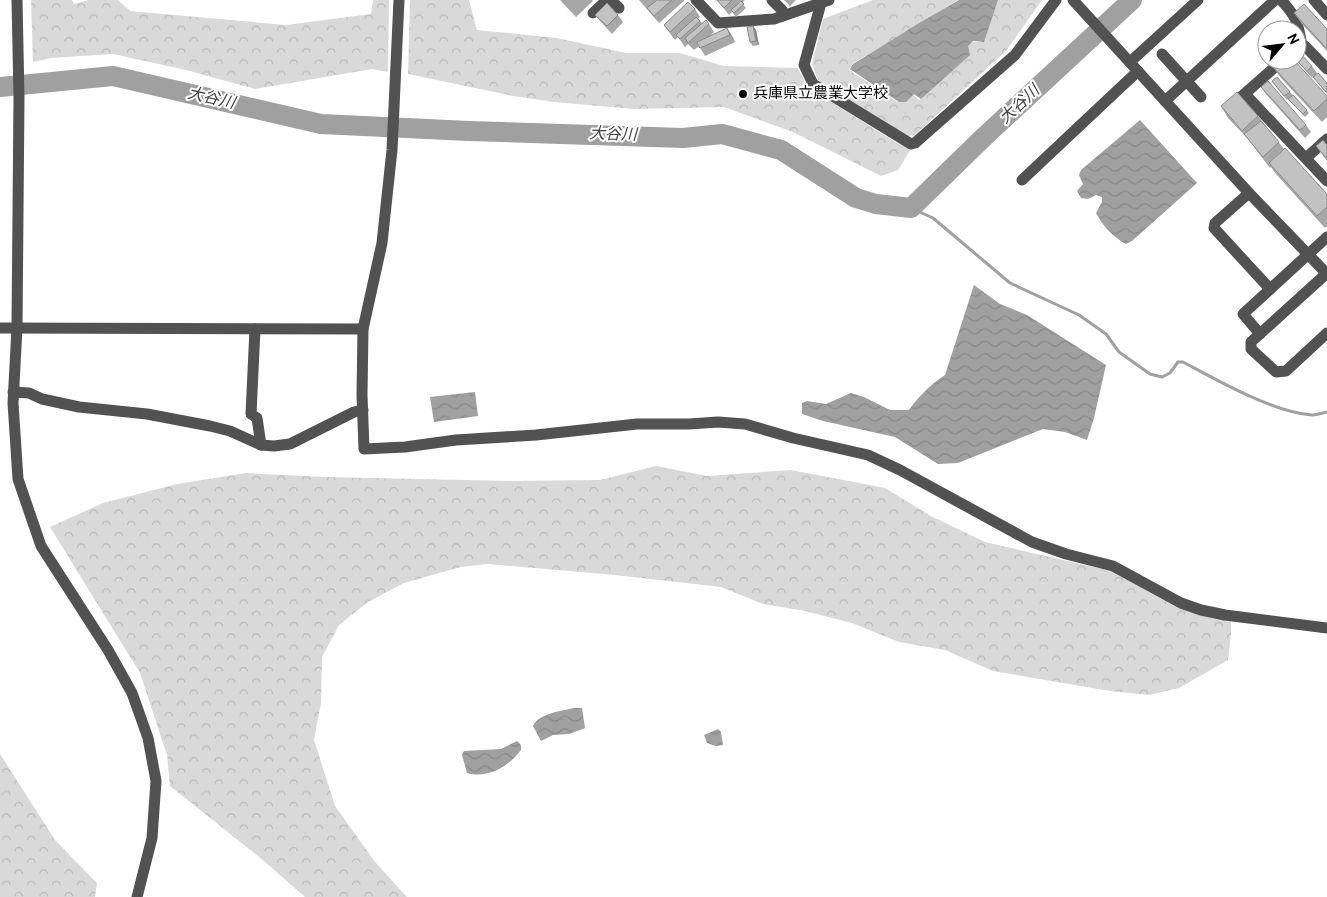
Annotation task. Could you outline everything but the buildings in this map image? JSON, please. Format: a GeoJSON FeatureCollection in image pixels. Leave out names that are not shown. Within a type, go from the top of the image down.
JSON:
{"type":"FeatureCollection","features":[{"type":"Feature","properties":{"kind":"street"},"geometry":{"type":"LineString","coordinates":[[17,0],[19,98],[17,328],[13,392],[18,478],[41,546],[108,650],[132,693],[148,738],[156,781],[152,838],[137,897]]}},
{"type":"Feature","properties":{"kind":"street"},"geometry":{"type":"LineString","coordinates":[[399,0],[394,118],[382,242],[363,330],[362,410],[364,448],[405,447],[456,440],[536,435],[637,424],[718,422],[745,424],[793,438],[868,455],[900,470],[1032,542],[1066,554],[1113,566],[1181,603],[1225,615],[1327,628]]}},
{"type":"Feature","properties":{"kind":"street"},"geometry":{"type":"LineString","coordinates":[[696,0],[718,23],[774,19],[823,1]]}},
{"type":"Feature","properties":{"kind":"street"},"geometry":{"type":"LineString","coordinates":[[772,0],[782,10],[782,16]]}},
{"type":"Feature","properties":{"kind":"street"},"geometry":{"type":"LineString","coordinates":[[823,1],[804,65],[813,84],[911,144],[915,143],[1015,55],[1056,0]]}},
{"type":"Feature","properties":{"kind":"street"},"geometry":{"type":"LineString","coordinates":[[1126,58],[1198,0]]}},
{"type":"Feature","properties":{"kind":"street"},"geometry":{"type":"LineString","coordinates":[[1165,101],[1275,0]]}},
{"type":"Feature","properties":{"kind":"street"},"geometry":{"type":"LineString","coordinates":[[1281,0],[1294,14],[1296,20]]}},
{"type":"Feature","properties":{"kind":"street"},"geometry":{"type":"LineString","coordinates":[[1314,0],[1327,15]]}},
{"type":"Feature","properties":{"kind":"street"},"geometry":{"type":"LineString","coordinates":[[1074,1],[1249,193],[1327,273],[1251,342],[1252,349],[1276,372],[1286,371],[1327,333]]}},
{"type":"Feature","properties":{"kind":"street"},"geometry":{"type":"LineString","coordinates":[[593,13],[612,3]]}},
{"type":"Feature","properties":{"kind":"street"},"geometry":{"type":"LineString","coordinates":[[1307,48],[1327,69]]}},
{"type":"Feature","properties":{"kind":"street"},"geometry":{"type":"LineString","coordinates":[[1162,54],[1201,97]]}},
{"type":"Feature","properties":{"kind":"street"},"geometry":{"type":"LineString","coordinates":[[1234,103],[1272,70]]}},
{"type":"Feature","properties":{"kind":"street"},"geometry":{"type":"LineString","coordinates":[[1022,180],[1138,71]]}},
{"type":"Feature","properties":{"kind":"street"},"geometry":{"type":"LineString","coordinates":[[1245,94],[1327,181]]}},
{"type":"Feature","properties":{"kind":"street"},"geometry":{"type":"LineString","coordinates":[[1306,158],[1327,139]]}},
{"type":"Feature","properties":{"kind":"street"},"geometry":{"type":"LineString","coordinates":[[1249,193],[1215,223],[1214,228],[1270,289]]}},
{"type":"Feature","properties":{"kind":"street"},"geometry":{"type":"LineString","coordinates":[[1260,334],[1243,314],[1327,237]]}},
{"type":"Feature","properties":{"kind":"street"},"geometry":{"type":"LineString","coordinates":[[0,328],[363,330]]}},
{"type":"Feature","properties":{"kind":"street"},"geometry":{"type":"LineString","coordinates":[[255,329],[251,414],[257,418],[261,445]]}},
{"type":"Feature","properties":{"kind":"street"},"geometry":{"type":"LineString","coordinates":[[13,392],[29,393],[42,399],[78,407],[147,414],[210,426],[230,431],[261,445],[290,444],[354,412],[362,410]]}},
{"type":"Feature","properties":{"kind":"green space"},"geometry":{"type":"Polygon","coordinates":[[[31,0],[72,0],[74,4],[89,0],[118,0],[130,11],[286,25],[371,14],[373,0],[389,0],[388,72],[372,69],[255,89],[186,70],[113,54],[51,58],[33,62],[31,0]]]}},
{"type":"Feature","properties":{"kind":"green space"},"geometry":{"type":"Polygon","coordinates":[[[410,0],[469,0],[477,30],[557,38],[626,53],[680,53],[724,66],[798,68],[806,85],[814,91],[895,142],[911,149],[898,170],[881,176],[793,132],[724,107],[634,109],[554,102],[513,96],[408,74],[410,0]]]}},
{"type":"Feature","properties":{"kind":"green space"},"geometry":{"type":"Polygon","coordinates":[[[873,0],[958,0],[852,64],[849,70],[898,102],[905,102],[912,94],[919,100],[969,55],[967,46],[972,42],[982,42],[997,0],[1042,0],[1006,51],[915,135],[908,136],[818,80],[812,64],[823,19],[873,0]]]}},
{"type":"Feature","properties":{"kind":"green space"},"geometry":{"type":"Polygon","coordinates":[[[656,466],[707,476],[791,470],[885,488],[931,516],[985,542],[1111,571],[1231,618],[1228,660],[1179,688],[1149,695],[1110,691],[993,671],[945,650],[899,642],[852,623],[805,611],[763,604],[721,587],[615,575],[488,564],[461,567],[404,583],[368,602],[339,625],[322,657],[321,703],[314,740],[335,806],[375,862],[407,897],[305,897],[264,861],[170,786],[167,755],[140,673],[50,527],[103,503],[177,484],[246,473],[325,477],[510,481],[600,480],[656,466]]]}},
{"type":"Feature","properties":{"kind":"green space"},"geometry":{"type":"Polygon","coordinates":[[[0,754],[55,840],[97,883],[95,897],[0,897],[0,754]]]}},
{"type":"Feature","properties":{"kind":"water"},"geometry":{"type":"Polygon","coordinates":[[[959,0],[998,0],[984,42],[973,41],[968,46],[970,55],[921,99],[914,94],[906,102],[899,102],[850,69],[853,64],[959,0]]]}},
{"type":"Feature","properties":{"kind":"water"},"geometry":{"type":"Polygon","coordinates":[[[1140,120],[1197,183],[1132,241],[1126,244],[1109,231],[1096,213],[1102,202],[1102,197],[1096,195],[1088,199],[1081,198],[1077,191],[1083,184],[1079,175],[1081,170],[1140,120]]]}},
{"type":"Feature","properties":{"kind":"water"},"geometry":{"type":"Polygon","coordinates":[[[974,285],[1000,304],[1027,315],[1106,365],[1087,440],[1065,432],[1043,429],[958,463],[938,464],[895,437],[823,421],[802,414],[802,403],[807,401],[826,404],[851,393],[864,397],[890,410],[909,410],[926,391],[945,375],[974,285]]]}},
{"type":"Feature","properties":{"kind":"water"},"geometry":{"type":"Polygon","coordinates":[[[475,392],[478,416],[434,422],[430,397],[475,392]]]}},
{"type":"Feature","properties":{"kind":"water"},"geometry":{"type":"Polygon","coordinates":[[[582,708],[585,728],[569,734],[553,735],[541,741],[533,726],[540,718],[551,713],[582,708]]]}},
{"type":"Feature","properties":{"kind":"water"},"geometry":{"type":"Polygon","coordinates":[[[718,729],[721,732],[723,745],[716,746],[707,743],[704,735],[718,729]]]}},
{"type":"Feature","properties":{"kind":"water"},"geometry":{"type":"Polygon","coordinates":[[[517,741],[521,745],[521,750],[504,766],[490,773],[467,773],[462,755],[464,751],[501,749],[517,741]]]}},
{"type":"Feature","properties":{"kind":"waterway","name":"大谷川"},"geometry":{"type":"LineString","coordinates":[[0,87],[113,76],[321,124],[683,138],[722,134],[781,150],[856,198],[876,204],[911,208],[985,136],[1132,0]]}},
{"type":"Feature","properties":{"kind":"waterway"},"geometry":{"type":"LineString","coordinates":[[911,208],[933,218],[1010,283],[1079,315],[1106,334],[1119,352],[1150,374],[1162,377],[1170,373],[1178,362],[1183,362],[1228,386],[1280,408],[1312,415],[1327,412]]}},
{"type":"Feature","properties":{"kind":"place","name":"兵庫県立農業大学校"},"geometry":{"type":"Point","coordinates":[743,94]}}]}
